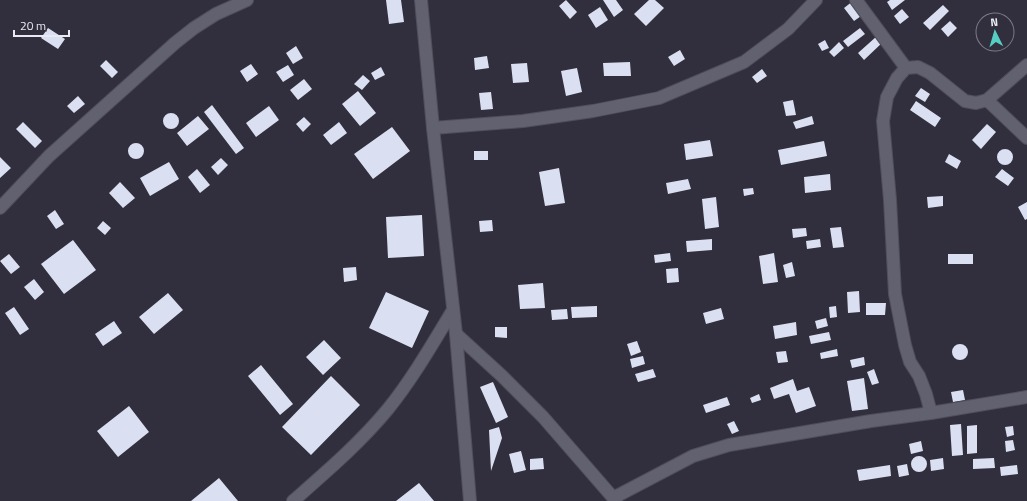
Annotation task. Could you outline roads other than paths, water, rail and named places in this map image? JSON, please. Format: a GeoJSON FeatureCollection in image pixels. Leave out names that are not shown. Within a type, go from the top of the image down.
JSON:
{"type":"FeatureCollection","features":[{"type":"Feature","properties":{"kind":"street"},"geometry":{"type":"LineString","coordinates":[[0,208],[49,156],[175,43],[194,28],[216,14],[247,0]]}},
{"type":"Feature","properties":{"kind":"street"},"geometry":{"type":"LineString","coordinates":[[421,0],[433,128],[456,334],[470,501]]}},
{"type":"Feature","properties":{"kind":"street"},"geometry":{"type":"LineString","coordinates":[[433,128],[523,121],[593,111],[659,98],[744,62],[788,29],[816,0]]}},
{"type":"Feature","properties":{"kind":"street"},"geometry":{"type":"LineString","coordinates":[[856,0],[906,68]]}},
{"type":"Feature","properties":{"kind":"street"},"geometry":{"type":"LineString","coordinates":[[931,413],[919,376],[910,362],[904,345],[895,294],[890,200],[883,121],[887,97],[897,78],[906,68],[918,67],[930,73],[965,101],[976,103],[987,100],[1027,65]]}},
{"type":"Feature","properties":{"kind":"street"},"geometry":{"type":"LineString","coordinates":[[987,100],[1027,138]]}},
{"type":"Feature","properties":{"kind":"street"},"geometry":{"type":"LineString","coordinates":[[294,501],[338,462],[387,410],[412,377],[453,310]]}},
{"type":"Feature","properties":{"kind":"street"},"geometry":{"type":"LineString","coordinates":[[456,334],[502,376],[543,418],[614,499],[693,456],[729,445],[1027,396]]}}]}
